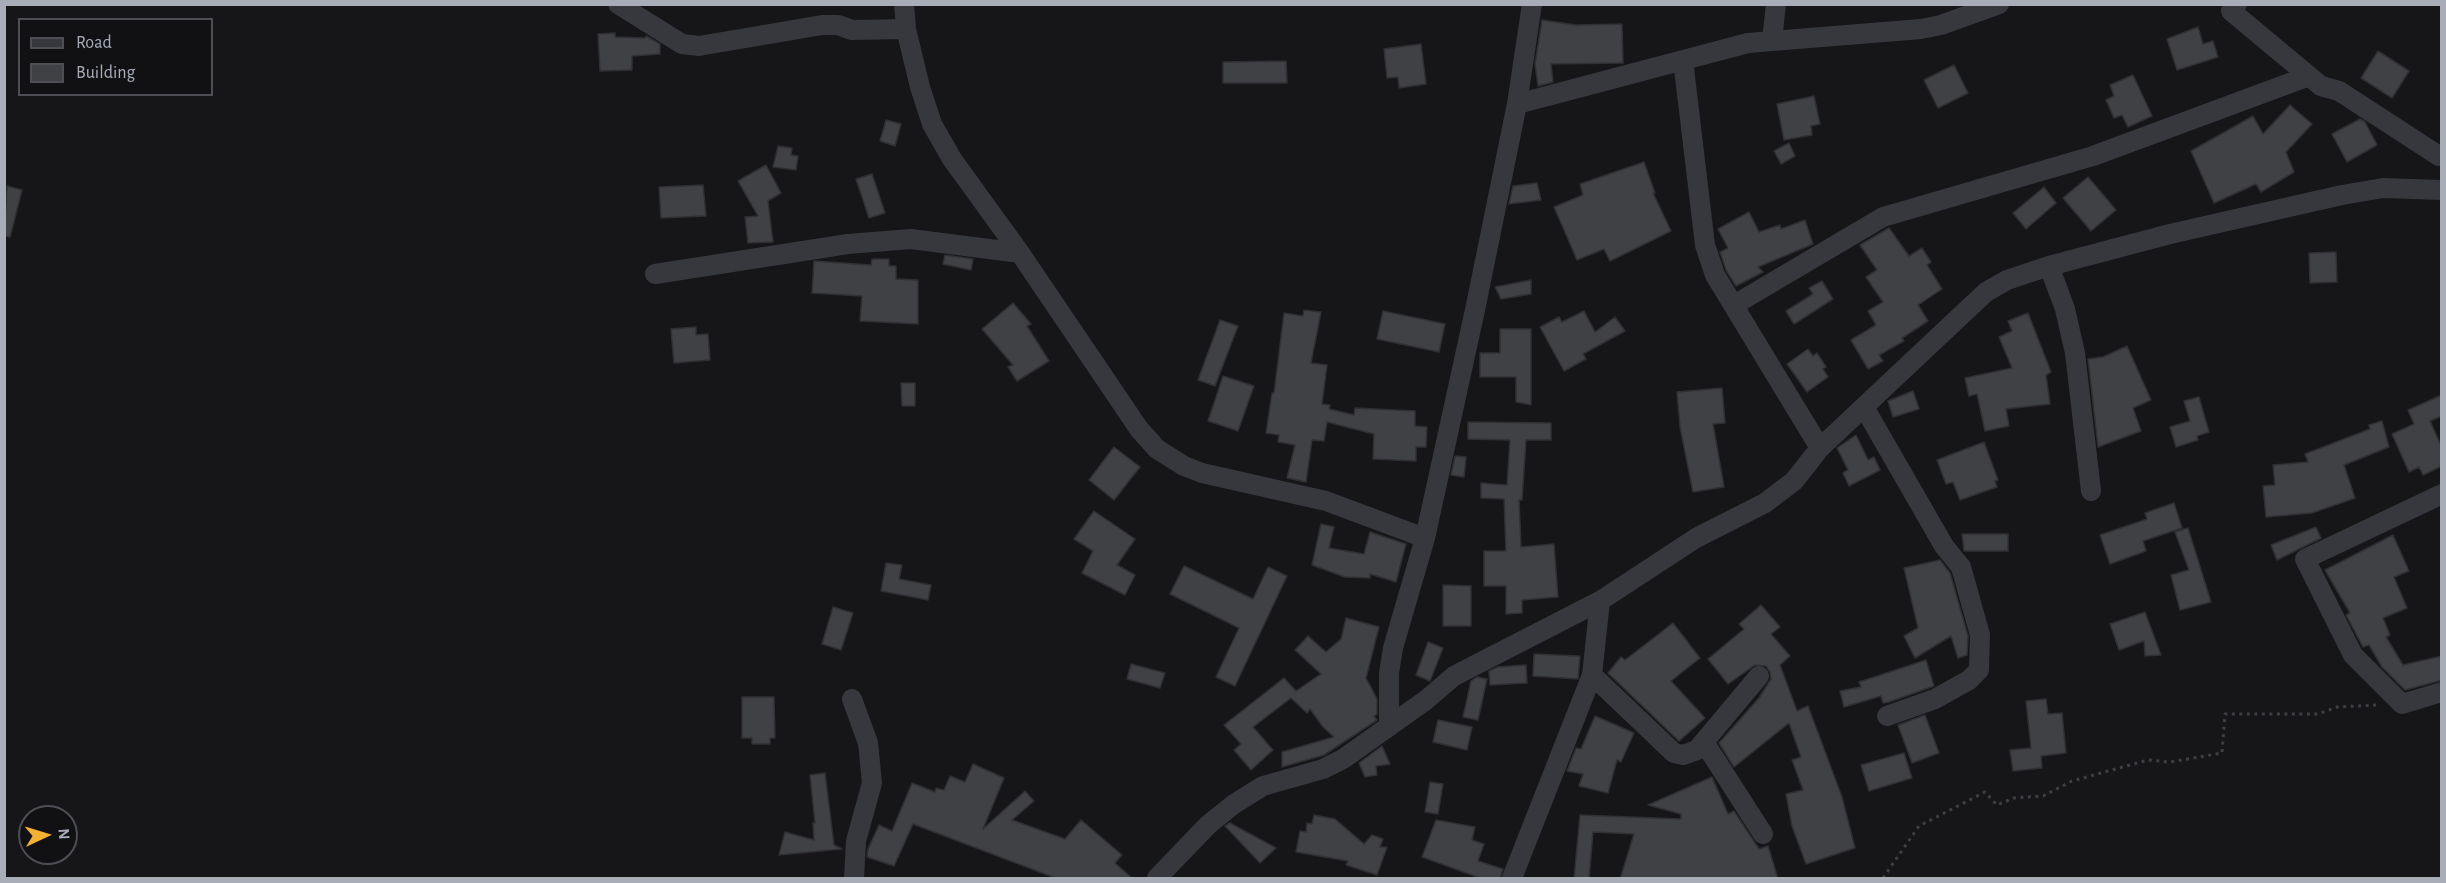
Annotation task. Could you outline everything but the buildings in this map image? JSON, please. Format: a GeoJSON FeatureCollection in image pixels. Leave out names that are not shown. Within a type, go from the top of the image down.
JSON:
{"type":"FeatureCollection","features":[{"type":"Feature","properties":{"kind":"street"},"geometry":{"type":"LineString","coordinates":[[618,4],[682,44],[699,46],[822,25],[838,25],[852,30],[906,29]]}},
{"type":"Feature","properties":{"kind":"street"},"geometry":{"type":"LineString","coordinates":[[904,4],[906,29],[920,87],[932,124],[952,159],[1020,253],[1139,429],[1157,449],[1184,466],[1202,473],[1326,501],[1425,538]]}},
{"type":"Feature","properties":{"kind":"street"},"geometry":{"type":"LineString","coordinates":[[1389,727],[1389,673],[1425,538],[1517,104],[1532,4]]}},
{"type":"Feature","properties":{"kind":"street"},"geometry":{"type":"LineString","coordinates":[[1772,39],[1776,4]]}},
{"type":"Feature","properties":{"kind":"street"},"geometry":{"type":"LineString","coordinates":[[1517,104],[1748,43],[1772,39],[1921,29],[1941,25],[1999,4]]}},
{"type":"Feature","properties":{"kind":"street"},"geometry":{"type":"LineString","coordinates":[[1157,879],[1208,825],[1234,804],[1263,786],[1323,769],[1343,759],[1389,727],[1454,676],[1600,601],[1696,538],[1765,503],[1794,481],[1820,448],[1986,292],[2007,280],[2049,266],[2170,234],[2342,195],[2383,189],[2435,189],[2440,154],[2339,92],[2321,86],[2231,11],[2237,4]]}},
{"type":"Feature","properties":{"kind":"street"},"geometry":{"type":"LineString","coordinates":[[1683,60],[1705,245],[1715,275],[1820,448]]}},
{"type":"Feature","properties":{"kind":"street"},"geometry":{"type":"LineString","coordinates":[[1734,305],[1883,217],[2093,156],[2308,76]]}},
{"type":"Feature","properties":{"kind":"street"},"geometry":{"type":"LineString","coordinates":[[655,274],[848,244],[911,239],[1020,253]]}},
{"type":"Feature","properties":{"kind":"street"},"geometry":{"type":"LineString","coordinates":[[2049,266],[2065,309],[2075,353],[2091,491]]}},
{"type":"Feature","properties":{"kind":"street"},"geometry":{"type":"LineString","coordinates":[[1864,407],[1944,546],[1962,567],[1980,635],[1979,670],[1968,680],[1935,699],[1887,716]]}},
{"type":"Feature","properties":{"kind":"street"},"geometry":{"type":"LineString","coordinates":[[2442,494],[2305,559],[2353,655],[2402,704],[2442,692]]}},
{"type":"Feature","properties":{"kind":"street"},"geometry":{"type":"LineString","coordinates":[[1512,879],[1592,675],[1600,601]]}},
{"type":"Feature","properties":{"kind":"street"},"geometry":{"type":"LineString","coordinates":[[1592,675],[1674,753],[1683,755],[1697,750],[1759,676]]}},
{"type":"Feature","properties":{"kind":"street"},"geometry":{"type":"LineString","coordinates":[[852,699],[867,743],[872,783],[855,840],[854,879]]}},
{"type":"Feature","properties":{"kind":"street"},"geometry":{"type":"LineString","coordinates":[[1704,742],[1763,834]]}},
{"type":"Feature","properties":{"kind":"path"},"geometry":{"type":"LineString","coordinates":[[1883,879],[1919,826],[1985,792],[1997,805],[2014,798],[2043,796],[2072,781],[2148,760],[2170,762],[2222,753],[2225,714],[2318,714],[2337,707],[2402,704]]}}]}
